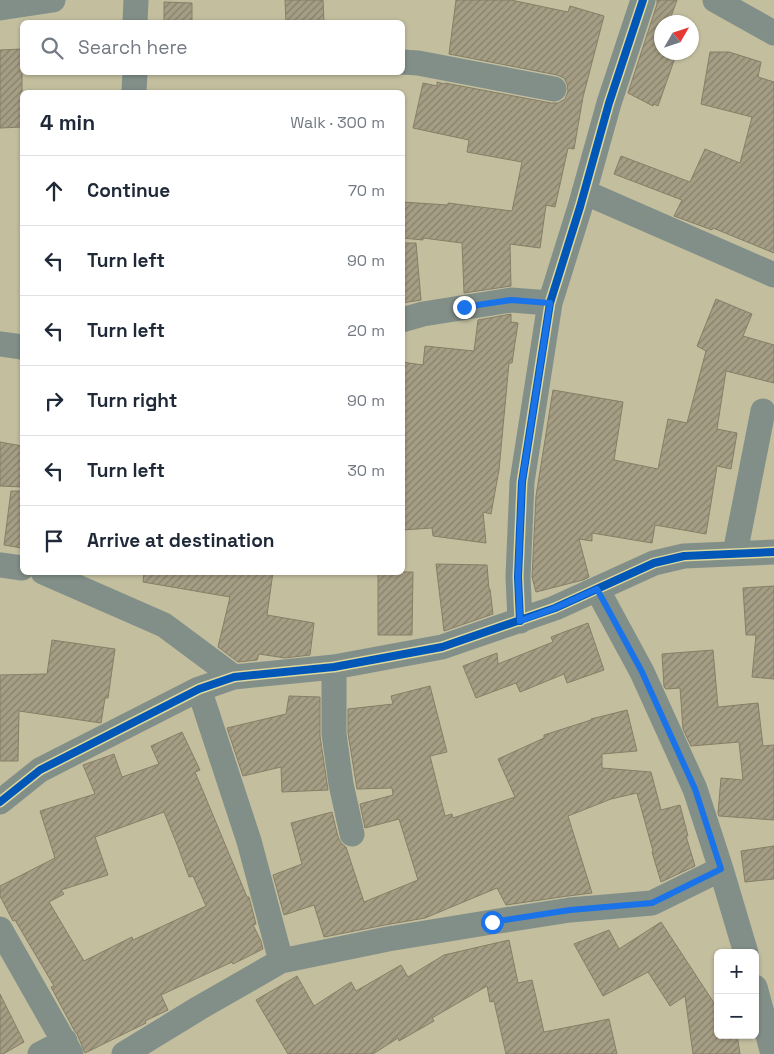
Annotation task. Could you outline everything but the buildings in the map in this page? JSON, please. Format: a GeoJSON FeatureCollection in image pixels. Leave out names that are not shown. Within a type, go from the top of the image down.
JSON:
{"type":"FeatureCollection","features":[{"type":"Feature","properties":{"kind":"street"},"geometry":{"type":"LineString","coordinates":[[0,8],[53,0]]}},
{"type":"Feature","properties":{"kind":"street"},"geometry":{"type":"LineString","coordinates":[[136,0],[136,20]]}},
{"type":"Feature","properties":{"kind":"street"},"geometry":{"type":"LineString","coordinates":[[520,621],[518,577],[522,482],[550,303],[609,102],[643,0]]}},
{"type":"Feature","properties":{"kind":"street"},"geometry":{"type":"LineString","coordinates":[[715,0],[774,32]]}},
{"type":"Feature","properties":{"kind":"street"},"geometry":{"type":"LineString","coordinates":[[405,62],[554,89]]}},
{"type":"Feature","properties":{"kind":"street"},"geometry":{"type":"LineString","coordinates":[[134,90],[135,75]]}},
{"type":"Feature","properties":{"kind":"street"},"geometry":{"type":"LineString","coordinates":[[584,192],[774,275]]}},
{"type":"Feature","properties":{"kind":"street"},"geometry":{"type":"LineString","coordinates":[[405,319],[423,314],[511,300],[550,303]]}},
{"type":"Feature","properties":{"kind":"street"},"geometry":{"type":"LineString","coordinates":[[0,344],[20,347]]}},
{"type":"Feature","properties":{"kind":"street"},"geometry":{"type":"LineString","coordinates":[[736,553],[763,411]]}},
{"type":"Feature","properties":{"kind":"street"},"geometry":{"type":"LineString","coordinates":[[0,802],[40,770],[198,689],[234,677],[334,667],[442,647],[555,608],[654,563],[684,556],[774,552]]}},
{"type":"Feature","properties":{"kind":"street"},"geometry":{"type":"LineString","coordinates":[[0,564],[20,568]]}},
{"type":"Feature","properties":{"kind":"street"},"geometry":{"type":"LineString","coordinates":[[50,575],[164,625],[234,677]]}},
{"type":"Feature","properties":{"kind":"street"},"geometry":{"type":"LineString","coordinates":[[597,589],[642,672],[695,789],[745,949]]}},
{"type":"Feature","properties":{"kind":"street"},"geometry":{"type":"LineString","coordinates":[[334,667],[334,734],[341,784],[352,834]]}},
{"type":"Feature","properties":{"kind":"street"},"geometry":{"type":"LineString","coordinates":[[198,689],[249,841],[281,961]]}},
{"type":"Feature","properties":{"kind":"street"},"geometry":{"type":"LineString","coordinates":[[124,1054],[281,961],[388,939],[492,922],[570,910],[652,903],[721,869]]}},
{"type":"Feature","properties":{"kind":"street"},"geometry":{"type":"LineString","coordinates":[[0,928],[68,1048],[40,1054]]}},
{"type":"Feature","properties":{"kind":"street"},"geometry":{"type":"LineString","coordinates":[[757,994],[774,1054]]}},
{"type":"Feature","properties":{"kind":"cycle path"},"geometry":{"type":"LineString","coordinates":[[520,621],[518,577],[522,482],[550,303],[580,207],[609,103],[643,0]]}},
{"type":"Feature","properties":{"kind":"cycle path"},"geometry":{"type":"LineString","coordinates":[[0,802],[40,770],[199,689],[234,677],[334,667],[442,647],[555,608],[654,563],[684,556],[774,552]]}},
{"type":"Feature","properties":{"kind":"route"},"geometry":{"type":"LineString","coordinates":[[464,307],[511,300],[550,303],[522,482],[518,577],[520,621],[597,589],[642,672],[695,789],[721,869],[652,903],[570,910],[492,922]]}}]}
